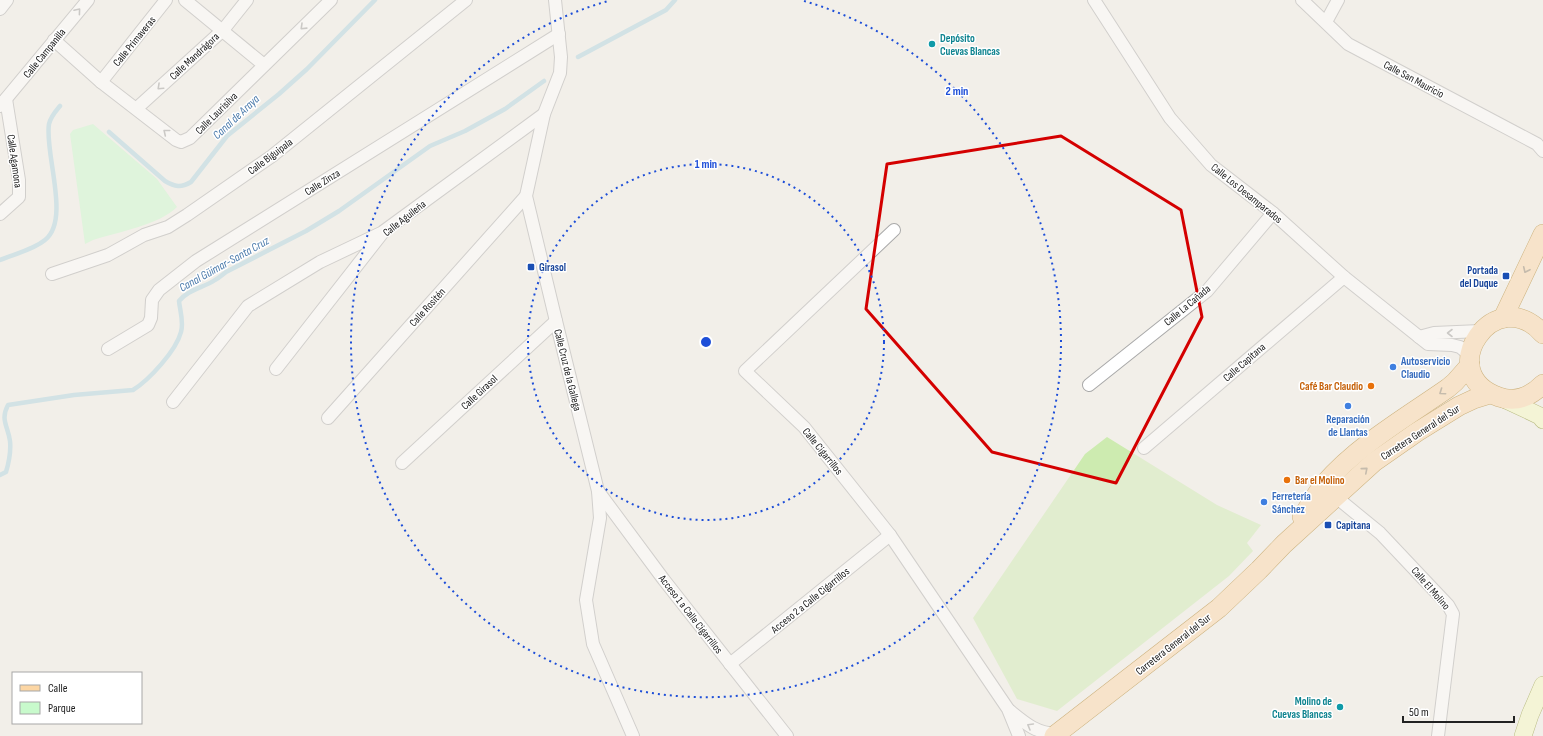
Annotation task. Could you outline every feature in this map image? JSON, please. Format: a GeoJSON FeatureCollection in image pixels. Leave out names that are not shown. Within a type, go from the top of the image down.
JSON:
{"type":"FeatureCollection","features":[{"type":"Feature","properties":{"kind":"main road"},"geometry":{"type":"LineString","coordinates":[[1503,318],[1543,234]]}},
{"type":"Feature","properties":{"kind":"main road"},"geometry":{"type":"LineString","coordinates":[[1543,334],[1530,323],[1517,319],[1503,318],[1491,323],[1480,331],[1473,342],[1470,360],[1476,382],[1497,397],[1540,416],[1543,420]]}},
{"type":"Feature","properties":{"kind":"main road","name":"Carretera General del Sur"},"geometry":{"type":"LineString","coordinates":[[1284,544],[1324,485],[1337,470],[1365,446],[1448,388],[1455,382],[1470,360]]}},
{"type":"Feature","properties":{"kind":"main road","name":"Carretera General del Sur"},"geometry":{"type":"LineString","coordinates":[[1055,735],[1219,608],[1284,544],[1374,462],[1417,432],[1459,406],[1474,399],[1497,397],[1516,400],[1526,397],[1536,391],[1543,384]]}},
{"type":"Feature","properties":{"kind":"main road"},"geometry":{"type":"LineString","coordinates":[[1523,736],[1530,715],[1543,686]]}},
{"type":"Feature","properties":{"kind":"street"},"geometry":{"type":"LineString","coordinates":[[0,9],[7,0]]}},
{"type":"Feature","properties":{"kind":"street","name":"Calle Campanilla"},"geometry":{"type":"LineString","coordinates":[[3,103],[88,0]]}},
{"type":"Feature","properties":{"kind":"street","name":"Calle Primaveras"},"geometry":{"type":"LineString","coordinates":[[101,82],[166,0]]}},
{"type":"Feature","properties":{"kind":"street"},"geometry":{"type":"LineString","coordinates":[[185,0],[264,65]]}},
{"type":"Feature","properties":{"kind":"street","name":"Calle Mandrágora"},"geometry":{"type":"LineString","coordinates":[[137,108],[223,30],[247,0]]}},
{"type":"Feature","properties":{"kind":"street","name":"Calle Laurisilva"},"geometry":{"type":"LineString","coordinates":[[54,40],[101,82],[137,108],[176,140],[181,142],[190,138],[331,0]]}},
{"type":"Feature","properties":{"kind":"street","name":"Calle Biguipala"},"geometry":{"type":"LineString","coordinates":[[52,274],[108,255],[144,236],[168,227],[272,156],[466,0]]}},
{"type":"Feature","properties":{"kind":"street","name":"Calle Cruz de la Gallega"},"geometry":{"type":"LineString","coordinates":[[555,0],[561,57],[560,73],[544,114],[526,196],[598,491],[600,518],[586,600],[593,644],[633,736]]}},
{"type":"Feature","properties":{"kind":"street","name":"Calle Los Desamparados"},"geometry":{"type":"LineString","coordinates":[[1094,0],[1170,118],[1211,165],[1273,213],[1344,277],[1428,344],[1452,345],[1460,347],[1470,360]]}},
{"type":"Feature","properties":{"kind":"street","name":"Calle San Mauricio"},"geometry":{"type":"LineString","coordinates":[[1302,0],[1348,44],[1541,146]]}},
{"type":"Feature","properties":{"kind":"street"},"geometry":{"type":"LineString","coordinates":[[1326,22],[1338,0]]}},
{"type":"Feature","properties":{"kind":"street","name":"Calle Zinza"},"geometry":{"type":"LineString","coordinates":[[108,349],[148,325],[151,318],[152,300],[159,290],[196,260],[559,34]]}},
{"type":"Feature","properties":{"kind":"street","name":"Calle Agamona"},"geometry":{"type":"LineString","coordinates":[[0,214],[20,197],[19,180],[3,103]]}},
{"type":"Feature","properties":{"kind":"street","name":"Calle Aguileña"},"geometry":{"type":"LineString","coordinates":[[276,369],[384,231],[544,114]]}},
{"type":"Feature","properties":{"kind":"street","name":"Calle Rositén"},"geometry":{"type":"LineString","coordinates":[[328,418],[526,196]]}},
{"type":"Feature","properties":{"kind":"street","name":"Calle La Cañada"},"geometry":{"type":"LineString","coordinates":[[1089,385],[1208,291],[1273,213]]}},
{"type":"Feature","properties":{"kind":"street","name":"Calle Cigarrillos"},"geometry":{"type":"LineString","coordinates":[[894,230],[745,371],[804,427],[890,535],[1008,709]]}},
{"type":"Feature","properties":{"kind":"street"},"geometry":{"type":"LineString","coordinates":[[173,402],[248,306],[320,262],[384,231]]}},
{"type":"Feature","properties":{"kind":"street","name":"Calle Capitana"},"geometry":{"type":"LineString","coordinates":[[1144,448],[1344,277]]}},
{"type":"Feature","properties":{"kind":"street","name":"Calle Girasol"},"geometry":{"type":"LineString","coordinates":[[402,463],[556,321]]}},
{"type":"Feature","properties":{"kind":"street"},"geometry":{"type":"LineString","coordinates":[[1419,337],[1434,333],[1480,331]]}},
{"type":"Feature","properties":{"kind":"street","name":"Acceso 1 a Calle Cigarrillos"},"geometry":{"type":"LineString","coordinates":[[598,491],[664,580],[787,736]]}},
{"type":"Feature","properties":{"kind":"street","name":"Calle El Molino"},"geometry":{"type":"LineString","coordinates":[[1336,496],[1380,533],[1448,604],[1453,614],[1438,736]]}},
{"type":"Feature","properties":{"kind":"street","name":"Acceso 2 a Calle Cigarrillos"},"geometry":{"type":"LineString","coordinates":[[730,664],[890,535]]}},
{"type":"Feature","properties":{"kind":"street"},"geometry":{"type":"LineString","coordinates":[[1008,709],[1029,726],[1055,735]]}},
{"type":"Feature","properties":{"kind":"street"},"geometry":{"type":"LineString","coordinates":[[1008,709],[1019,736]]}},
{"type":"Feature","properties":{"kind":"highlighted area"},"geometry":{"type":"Polygon","coordinates":[[[1061,136],[1181,210],[1202,317],[1116,483],[992,452],[866,309],[887,164],[1061,136]]]}},
{"type":"Feature","properties":{"kind":"green space"},"geometry":{"type":"Polygon","coordinates":[[[93,124],[157,179],[177,207],[160,219],[126,231],[93,240],[85,244],[70,134],[73,130],[93,124]]]}},
{"type":"Feature","properties":{"kind":"green space"},"geometry":{"type":"Polygon","coordinates":[[[1107,437],[1217,505],[1261,525],[1247,543],[1253,551],[1229,576],[1057,711],[1017,699],[973,618],[1085,454],[1107,437]]]}},
{"type":"Feature","properties":{"kind":"waterway","name":"Canal de Araya"},"geometry":{"type":"LineString","coordinates":[[109,132],[165,181],[172,185],[178,186],[187,184],[191,182],[227,136],[307,69],[375,0]]}},
{"type":"Feature","properties":{"kind":"waterway","name":"Canal Güímar-Santa Cruz"},"geometry":{"type":"LineString","coordinates":[[578,57],[666,10],[675,0]]}},
{"type":"Feature","properties":{"kind":"waterway","name":"Canal Güímar-Santa Cruz"},"geometry":{"type":"LineString","coordinates":[[0,475],[6,472],[10,453],[10,441],[5,423],[5,415],[8,405],[74,395],[133,390],[154,372],[174,348],[182,328],[179,301],[183,297],[210,283],[226,272],[306,231],[339,211],[430,146],[465,131],[505,109],[544,81]]}},
{"type":"Feature","properties":{"kind":"waterway","name":"Canal de Araya"},"geometry":{"type":"LineString","coordinates":[[0,260],[35,246],[45,240],[52,230],[56,217],[56,202],[48,136],[49,124],[52,116],[60,106]]}},
{"type":"Feature","properties":{"kind":"place","name":"Depósito Cuevas Blancas"},"geometry":{"type":"Point","coordinates":[932,44]}},
{"type":"Feature","properties":{"kind":"place","name":"Girasol"},"geometry":{"type":"Point","coordinates":[531,267]}},
{"type":"Feature","properties":{"kind":"place","name":"Portada del Duque"},"geometry":{"type":"Point","coordinates":[1506,276]}},
{"type":"Feature","properties":{"kind":"place","name":"Autoservicio Claudio"},"geometry":{"type":"Point","coordinates":[1393,367]}},
{"type":"Feature","properties":{"kind":"place","name":"Café Bar Claudio"},"geometry":{"type":"Point","coordinates":[1371,386]}},
{"type":"Feature","properties":{"kind":"place","name":"Reparación de Llantas"},"geometry":{"type":"Point","coordinates":[1348,406]}},
{"type":"Feature","properties":{"kind":"place","name":"Bar el Molino"},"geometry":{"type":"Point","coordinates":[1287,480]}},
{"type":"Feature","properties":{"kind":"place","name":"Ferretería Sánchez"},"geometry":{"type":"Point","coordinates":[1264,502]}},
{"type":"Feature","properties":{"kind":"place","name":"Capitana"},"geometry":{"type":"Point","coordinates":[1328,525]}},
{"type":"Feature","properties":{"kind":"place","name":"Molino de Cuevas Blancas"},"geometry":{"type":"Point","coordinates":[1340,707]}}]}
